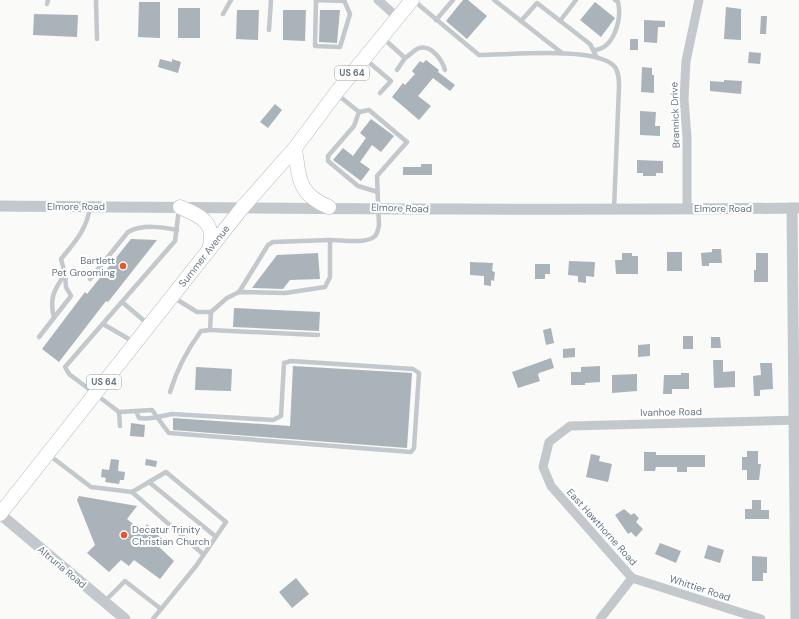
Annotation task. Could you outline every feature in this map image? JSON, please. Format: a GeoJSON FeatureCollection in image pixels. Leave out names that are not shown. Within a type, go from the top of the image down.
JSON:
{"type":"FeatureCollection","features":[{"type":"Feature","properties":{"kind":"main road","name":"Summer Avenue"},"geometry":{"type":"LineString","coordinates":[[0,514],[242,208],[295,148],[336,93],[412,0]]}},
{"type":"Feature","properties":{"kind":"main road"},"geometry":{"type":"LineString","coordinates":[[295,148],[298,173],[302,186],[311,197],[330,208]]}},
{"type":"Feature","properties":{"kind":"main road"},"geometry":{"type":"LineString","coordinates":[[180,207],[206,221],[211,236],[209,250]]}},
{"type":"Feature","properties":{"kind":"street"},"geometry":{"type":"LineString","coordinates":[[378,0],[397,17]]}},
{"type":"Feature","properties":{"kind":"street","name":"Brannick Drive"},"geometry":{"type":"LineString","coordinates":[[687,208],[687,137],[684,99],[686,61],[699,0]]}},
{"type":"Feature","properties":{"kind":"street","name":"Elmore Road"},"geometry":{"type":"LineString","coordinates":[[0,206],[242,208],[379,207],[454,210],[795,208]]}},
{"type":"Feature","properties":{"kind":"street"},"geometry":{"type":"LineString","coordinates":[[795,208],[796,619]]}},
{"type":"Feature","properties":{"kind":"street","name":"Ivanhoe Road"},"geometry":{"type":"LineString","coordinates":[[549,442],[570,426],[796,420]]}},
{"type":"Feature","properties":{"kind":"street","name":"East Hawthorne Road"},"geometry":{"type":"LineString","coordinates":[[549,442],[543,467],[551,486],[632,578],[600,619]]}},
{"type":"Feature","properties":{"kind":"street","name":"Altruria Road"},"geometry":{"type":"LineString","coordinates":[[0,514],[125,619]]}},
{"type":"Feature","properties":{"kind":"street","name":"Whittier Road"},"geometry":{"type":"LineString","coordinates":[[632,578],[761,619]]}},
{"type":"Feature","properties":{"kind":"lane"},"geometry":{"type":"LineString","coordinates":[[96,0],[97,39]]}},
{"type":"Feature","properties":{"kind":"lane"},"geometry":{"type":"LineString","coordinates":[[223,14],[230,0]]}},
{"type":"Feature","properties":{"kind":"lane"},"geometry":{"type":"LineString","coordinates":[[269,30],[271,0]]}},
{"type":"Feature","properties":{"kind":"lane"},"geometry":{"type":"LineString","coordinates":[[315,0],[344,0],[350,14],[340,47],[315,46],[315,0]]}},
{"type":"Feature","properties":{"kind":"lane"},"geometry":{"type":"LineString","coordinates":[[412,0],[479,55],[562,53],[596,56],[613,64],[618,76],[614,209]]}},
{"type":"Feature","properties":{"kind":"lane"},"geometry":{"type":"LineString","coordinates":[[436,20],[452,0]]}},
{"type":"Feature","properties":{"kind":"lane"},"geometry":{"type":"LineString","coordinates":[[494,0],[562,53]]}},
{"type":"Feature","properties":{"kind":"lane"},"geometry":{"type":"LineString","coordinates":[[560,21],[576,0]]}},
{"type":"Feature","properties":{"kind":"lane"},"geometry":{"type":"LineString","coordinates":[[594,50],[602,48],[618,28],[620,7],[618,2],[615,0]]}},
{"type":"Feature","properties":{"kind":"lane"},"geometry":{"type":"LineString","coordinates":[[521,21],[537,3],[590,44],[596,56]]}},
{"type":"Feature","properties":{"kind":"lane"},"geometry":{"type":"LineString","coordinates":[[382,36],[406,58]]}},
{"type":"Feature","properties":{"kind":"lane"},"geometry":{"type":"LineString","coordinates":[[397,70],[406,58],[416,49],[425,48],[442,60],[445,70]]}},
{"type":"Feature","properties":{"kind":"lane"},"geometry":{"type":"LineString","coordinates":[[364,58],[391,81],[380,93]]}},
{"type":"Feature","properties":{"kind":"lane"},"geometry":{"type":"LineString","coordinates":[[336,93],[359,112]]}},
{"type":"Feature","properties":{"kind":"lane"},"geometry":{"type":"LineString","coordinates":[[239,292],[268,245],[273,242],[367,240],[374,237],[378,233],[378,176],[407,142],[369,110],[359,112]]}},
{"type":"Feature","properties":{"kind":"lane"},"geometry":{"type":"LineString","coordinates":[[359,112],[354,126],[328,156],[328,162],[358,186],[378,192]]}},
{"type":"Feature","properties":{"kind":"lane"},"geometry":{"type":"LineString","coordinates":[[39,337],[71,296],[66,287],[65,274],[61,259],[82,233],[88,219],[90,206]]}},
{"type":"Feature","properties":{"kind":"lane"},"geometry":{"type":"LineString","coordinates":[[137,413],[139,418],[152,419],[157,416],[172,414],[273,420],[281,416],[284,362],[291,361],[413,369],[419,373],[414,448],[411,452],[169,433],[157,416],[152,410],[137,413],[119,412],[69,374],[65,367],[175,241],[180,207]]}},
{"type":"Feature","properties":{"kind":"lane"},"geometry":{"type":"LineString","coordinates":[[90,279],[128,232],[134,228],[152,227],[177,230]]}},
{"type":"Feature","properties":{"kind":"lane"},"geometry":{"type":"LineString","coordinates":[[172,296],[197,312],[211,312],[226,298],[239,292],[285,293],[325,287],[330,277],[330,240]]}},
{"type":"Feature","properties":{"kind":"lane"},"geometry":{"type":"LineString","coordinates":[[54,318],[52,309],[53,291],[65,274]]}},
{"type":"Feature","properties":{"kind":"lane"},"geometry":{"type":"LineString","coordinates":[[122,302],[149,325]]}},
{"type":"Feature","properties":{"kind":"lane"},"geometry":{"type":"LineString","coordinates":[[210,330],[211,312]]}},
{"type":"Feature","properties":{"kind":"lane"},"geometry":{"type":"LineString","coordinates":[[103,324],[135,343]]}},
{"type":"Feature","properties":{"kind":"lane"},"geometry":{"type":"LineString","coordinates":[[170,392],[174,377],[186,352],[201,331],[210,330],[318,335]]}},
{"type":"Feature","properties":{"kind":"lane"},"geometry":{"type":"LineString","coordinates":[[119,412],[120,426]]}},
{"type":"Feature","properties":{"kind":"lane"},"geometry":{"type":"LineString","coordinates":[[48,454],[91,487],[132,492],[203,554]]}},
{"type":"Feature","properties":{"kind":"lane"},"geometry":{"type":"LineString","coordinates":[[132,492],[166,472],[226,522],[153,619]]}},
{"type":"Feature","properties":{"kind":"lane"},"geometry":{"type":"LineString","coordinates":[[149,482],[215,536]]}},
{"type":"Feature","properties":{"kind":"lane"},"geometry":{"type":"LineString","coordinates":[[105,602],[125,580],[161,609]]}},
{"type":"Feature","properties":{"kind":"building"},"geometry":{"type":"Polygon","coordinates":[[[463,0],[468,0],[487,16],[467,39],[446,21],[463,0]]]}},
{"type":"Feature","properties":{"kind":"building"},"geometry":{"type":"Polygon","coordinates":[[[139,2],[160,2],[160,38],[138,37],[139,2]]]}},
{"type":"Feature","properties":{"kind":"building"},"geometry":{"type":"Polygon","coordinates":[[[595,2],[615,18],[601,37],[580,20],[595,2]]]}},
{"type":"Feature","properties":{"kind":"building"},"geometry":{"type":"Polygon","coordinates":[[[726,7],[741,9],[741,40],[724,39],[726,7]]]}},
{"type":"Feature","properties":{"kind":"building"},"geometry":{"type":"Polygon","coordinates":[[[178,8],[200,8],[200,38],[178,38],[178,8]]]}},
{"type":"Feature","properties":{"kind":"building"},"geometry":{"type":"Polygon","coordinates":[[[237,10],[259,10],[258,40],[236,39],[237,10]]]}},
{"type":"Feature","properties":{"kind":"building"},"geometry":{"type":"Polygon","coordinates":[[[283,10],[306,10],[305,41],[283,40],[283,10]]]}},
{"type":"Feature","properties":{"kind":"building"},"geometry":{"type":"Polygon","coordinates":[[[320,10],[340,10],[337,43],[319,42],[320,10]]]}},
{"type":"Feature","properties":{"kind":"building"},"geometry":{"type":"Polygon","coordinates":[[[34,14],[78,15],[77,37],[33,35],[34,14]]]}},
{"type":"Feature","properties":{"kind":"building"},"geometry":{"type":"Polygon","coordinates":[[[761,16],[767,16],[766,34],[760,34],[761,16]]]}},
{"type":"Feature","properties":{"kind":"building"},"geometry":{"type":"Polygon","coordinates":[[[644,20],[665,21],[665,27],[658,27],[657,43],[644,42],[644,20]]]}},
{"type":"Feature","properties":{"kind":"building"},"geometry":{"type":"Polygon","coordinates":[[[630,39],[638,39],[638,50],[630,50],[630,39]]]}},
{"type":"Feature","properties":{"kind":"building"},"geometry":{"type":"Polygon","coordinates":[[[749,52],[761,53],[760,64],[748,63],[749,52]]]}},
{"type":"Feature","properties":{"kind":"building"},"geometry":{"type":"Polygon","coordinates":[[[160,59],[172,62],[172,59],[181,62],[178,73],[158,67],[160,59]]]}},
{"type":"Feature","properties":{"kind":"building"},"geometry":{"type":"Polygon","coordinates":[[[426,60],[439,70],[438,72],[455,85],[450,91],[433,78],[418,96],[431,106],[419,120],[392,97],[403,83],[405,85],[415,74],[412,71],[420,61],[423,63],[426,60]]]}},
{"type":"Feature","properties":{"kind":"building"},"geometry":{"type":"Polygon","coordinates":[[[642,67],[652,68],[652,75],[654,75],[654,93],[641,92],[642,67]]]}},
{"type":"Feature","properties":{"kind":"building"},"geometry":{"type":"Polygon","coordinates":[[[724,80],[742,81],[741,94],[710,91],[710,81],[724,82],[724,80]]]}},
{"type":"Feature","properties":{"kind":"building"},"geometry":{"type":"Polygon","coordinates":[[[275,104],[282,110],[268,128],[260,122],[275,104]]]}},
{"type":"Feature","properties":{"kind":"building"},"geometry":{"type":"Polygon","coordinates":[[[640,111],[656,112],[655,126],[660,126],[660,136],[640,135],[640,111]]]}},
{"type":"Feature","properties":{"kind":"building"},"geometry":{"type":"Polygon","coordinates":[[[371,119],[394,136],[381,152],[372,145],[360,162],[370,169],[361,181],[333,160],[343,148],[353,156],[366,138],[360,133],[371,119]]]}},
{"type":"Feature","properties":{"kind":"building"},"geometry":{"type":"Polygon","coordinates":[[[637,160],[663,161],[663,173],[656,173],[656,176],[643,176],[643,173],[637,173],[637,160]]]}},
{"type":"Feature","properties":{"kind":"building"},"geometry":{"type":"Polygon","coordinates":[[[421,164],[432,164],[432,175],[403,175],[403,167],[421,167],[421,164]]]}},
{"type":"Feature","properties":{"kind":"building"},"geometry":{"type":"Polygon","coordinates":[[[131,239],[157,240],[108,302],[106,301],[59,362],[42,349],[85,292],[87,294],[131,239]]]}},
{"type":"Feature","properties":{"kind":"building"},"geometry":{"type":"Polygon","coordinates":[[[712,249],[721,249],[722,263],[709,263],[709,266],[702,266],[701,253],[712,252],[712,249]]]}},
{"type":"Feature","properties":{"kind":"building"},"geometry":{"type":"Polygon","coordinates":[[[667,252],[682,252],[682,271],[667,271],[667,252]]]}},
{"type":"Feature","properties":{"kind":"building"},"geometry":{"type":"Polygon","coordinates":[[[318,253],[320,279],[290,280],[283,289],[252,288],[277,255],[318,253]]]}},
{"type":"Feature","properties":{"kind":"building"},"geometry":{"type":"Polygon","coordinates":[[[622,253],[632,253],[632,256],[638,256],[638,274],[616,274],[615,260],[622,260],[622,253]]]}},
{"type":"Feature","properties":{"kind":"building"},"geometry":{"type":"Polygon","coordinates":[[[756,253],[768,253],[768,282],[754,282],[756,253]]]}},
{"type":"Feature","properties":{"kind":"building"},"geometry":{"type":"Polygon","coordinates":[[[569,261],[595,262],[594,277],[586,276],[586,283],[578,282],[578,276],[568,275],[569,261]]]}},
{"type":"Feature","properties":{"kind":"building"},"geometry":{"type":"Polygon","coordinates":[[[470,262],[493,263],[492,271],[495,272],[494,281],[491,280],[491,286],[484,285],[484,276],[470,275],[470,262]]]}},
{"type":"Feature","properties":{"kind":"building"},"geometry":{"type":"Polygon","coordinates":[[[535,264],[550,264],[550,274],[545,274],[545,279],[535,279],[535,264]]]}},
{"type":"Feature","properties":{"kind":"building"},"geometry":{"type":"Polygon","coordinates":[[[234,308],[320,312],[319,331],[233,327],[234,308]]]}},
{"type":"Feature","properties":{"kind":"building"},"geometry":{"type":"Polygon","coordinates":[[[551,328],[554,343],[546,345],[543,330],[551,328]]]}},
{"type":"Feature","properties":{"kind":"building"},"geometry":{"type":"Polygon","coordinates":[[[683,336],[693,336],[693,349],[683,349],[683,336]]]}},
{"type":"Feature","properties":{"kind":"building"},"geometry":{"type":"Polygon","coordinates":[[[711,337],[720,337],[721,348],[711,348],[711,337]]]}},
{"type":"Feature","properties":{"kind":"building"},"geometry":{"type":"Polygon","coordinates":[[[650,344],[650,356],[638,357],[638,345],[650,344]]]}},
{"type":"Feature","properties":{"kind":"building"},"geometry":{"type":"Polygon","coordinates":[[[575,348],[575,357],[563,358],[563,349],[575,348]]]}},
{"type":"Feature","properties":{"kind":"building"},"geometry":{"type":"Polygon","coordinates":[[[551,358],[554,368],[539,373],[538,375],[540,381],[518,388],[512,372],[551,358]]]}},
{"type":"Feature","properties":{"kind":"building"},"geometry":{"type":"Polygon","coordinates":[[[713,360],[723,360],[723,372],[735,371],[735,387],[714,388],[713,360]]]}},
{"type":"Feature","properties":{"kind":"building"},"geometry":{"type":"Polygon","coordinates":[[[760,363],[772,363],[773,389],[760,390],[760,396],[754,396],[753,376],[761,375],[760,363]]]}},
{"type":"Feature","properties":{"kind":"building"},"geometry":{"type":"Polygon","coordinates":[[[293,366],[412,373],[407,448],[173,430],[173,418],[290,426],[293,366]]]}},
{"type":"Feature","properties":{"kind":"building"},"geometry":{"type":"Polygon","coordinates":[[[600,366],[600,382],[585,383],[585,385],[571,385],[571,372],[581,372],[581,367],[600,366]]]}},
{"type":"Feature","properties":{"kind":"building"},"geometry":{"type":"Polygon","coordinates":[[[196,367],[232,369],[231,391],[195,390],[196,367]]]}},
{"type":"Feature","properties":{"kind":"building"},"geometry":{"type":"Polygon","coordinates":[[[681,373],[689,373],[689,389],[672,389],[672,394],[663,394],[664,375],[681,375],[681,373]]]}},
{"type":"Feature","properties":{"kind":"building"},"geometry":{"type":"Polygon","coordinates":[[[637,374],[637,391],[612,393],[612,375],[637,374]]]}},
{"type":"Feature","properties":{"kind":"building"},"geometry":{"type":"Polygon","coordinates":[[[131,423],[145,425],[144,437],[130,436],[131,423]]]}},
{"type":"Feature","properties":{"kind":"building"},"geometry":{"type":"Polygon","coordinates":[[[747,451],[758,451],[758,464],[761,464],[759,480],[747,480],[747,470],[742,470],[742,457],[747,457],[747,451]]]}},
{"type":"Feature","properties":{"kind":"building"},"geometry":{"type":"Polygon","coordinates":[[[644,452],[656,452],[656,455],[705,455],[705,467],[687,467],[687,472],[677,472],[677,467],[656,467],[655,471],[644,471],[644,452]]]}},
{"type":"Feature","properties":{"kind":"building"},"geometry":{"type":"Polygon","coordinates":[[[591,454],[600,456],[599,461],[612,464],[608,482],[586,477],[591,454]]]}},
{"type":"Feature","properties":{"kind":"building"},"geometry":{"type":"Polygon","coordinates":[[[111,459],[119,460],[118,471],[125,472],[124,480],[120,480],[119,484],[105,482],[106,478],[101,477],[102,469],[109,470],[111,459]]]}},
{"type":"Feature","properties":{"kind":"building"},"geometry":{"type":"Polygon","coordinates":[[[146,459],[157,461],[156,467],[145,465],[146,459]]]}},
{"type":"Feature","properties":{"kind":"building","name":"Decatur Trinity Christian Church"},"geometry":{"type":"Polygon","coordinates":[[[79,496],[137,506],[127,519],[143,532],[147,524],[161,538],[157,545],[174,561],[160,579],[134,560],[129,566],[121,560],[109,572],[87,553],[95,545],[77,500],[79,496]]]}},
{"type":"Feature","properties":{"kind":"building"},"geometry":{"type":"Polygon","coordinates":[[[752,500],[761,500],[761,510],[769,510],[769,519],[745,519],[745,509],[752,509],[752,500]]]}},
{"type":"Feature","properties":{"kind":"building"},"geometry":{"type":"Polygon","coordinates":[[[624,509],[631,515],[634,513],[639,518],[636,522],[643,529],[636,537],[631,532],[628,534],[615,515],[624,509]]]}},
{"type":"Feature","properties":{"kind":"building"},"geometry":{"type":"Polygon","coordinates":[[[660,543],[681,551],[676,563],[655,554],[660,543]]]}},
{"type":"Feature","properties":{"kind":"building"},"geometry":{"type":"Polygon","coordinates":[[[708,545],[724,550],[720,563],[704,558],[708,545]]]}},
{"type":"Feature","properties":{"kind":"building"},"geometry":{"type":"Polygon","coordinates":[[[752,556],[767,557],[767,573],[763,573],[763,581],[752,581],[752,556]]]}},
{"type":"Feature","properties":{"kind":"building"},"geometry":{"type":"Polygon","coordinates":[[[296,578],[309,594],[292,608],[279,592],[296,578]]]}},
{"type":"Feature","properties":{"kind":"place","name":"Bartlett Pet Grooming"},"geometry":{"type":"Point","coordinates":[123,266]}},
{"type":"Feature","properties":{"kind":"place","name":"Decatur Trinity Christian Church"},"geometry":{"type":"Point","coordinates":[124,535]}}]}
